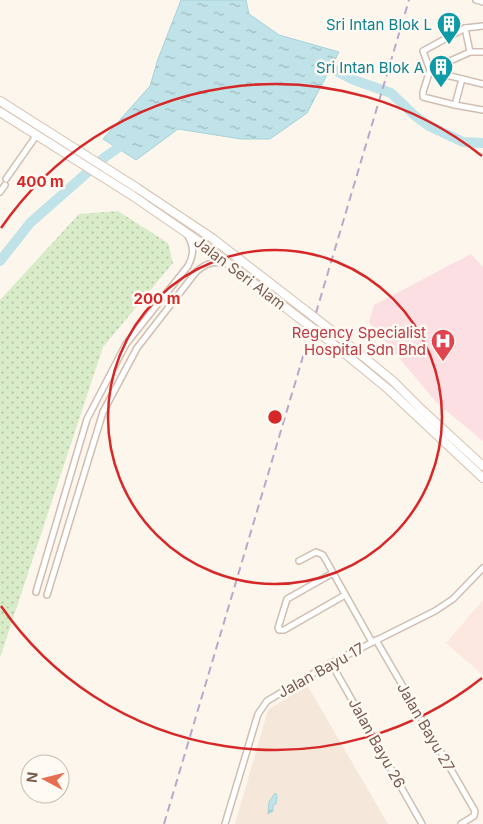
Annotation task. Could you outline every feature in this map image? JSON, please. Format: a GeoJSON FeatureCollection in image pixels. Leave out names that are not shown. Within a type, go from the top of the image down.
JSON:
{"type":"FeatureCollection","features":[{"type":"Feature","properties":{"kind":"main road","name":"Jalan Seri Alam"},"geometry":{"type":"LineString","coordinates":[[0,101],[107,168],[212,238],[393,381],[483,466]]}},
{"type":"Feature","properties":{"kind":"main road","name":"Jalan Seri Alam"},"geometry":{"type":"LineString","coordinates":[[0,112],[102,177],[228,263],[327,339],[388,389],[483,478]]}},
{"type":"Feature","properties":{"kind":"street"},"geometry":{"type":"LineString","coordinates":[[476,0],[483,2]]}},
{"type":"Feature","properties":{"kind":"street"},"geometry":{"type":"LineString","coordinates":[[483,26],[465,28],[424,48],[423,54],[430,70],[423,97],[483,110]]}},
{"type":"Feature","properties":{"kind":"street"},"geometry":{"type":"LineString","coordinates":[[465,28],[470,52]]}},
{"type":"Feature","properties":{"kind":"street"},"geometry":{"type":"LineString","coordinates":[[430,70],[470,52],[483,52]]}},
{"type":"Feature","properties":{"kind":"street"},"geometry":{"type":"LineString","coordinates":[[430,70],[483,84]]}},
{"type":"Feature","properties":{"kind":"street"},"geometry":{"type":"LineString","coordinates":[[455,105],[462,79]]}},
{"type":"Feature","properties":{"kind":"street"},"geometry":{"type":"LineString","coordinates":[[6,179],[36,136]]}},
{"type":"Feature","properties":{"kind":"street"},"geometry":{"type":"LineString","coordinates":[[0,192],[5,185]]}},
{"type":"Feature","properties":{"kind":"street"},"geometry":{"type":"LineString","coordinates":[[36,592],[87,419],[126,344],[188,266],[193,257],[193,247],[186,233]]}},
{"type":"Feature","properties":{"kind":"street"},"geometry":{"type":"LineString","coordinates":[[47,595],[103,412],[137,348],[196,272],[205,264],[216,262],[228,263]]}},
{"type":"Feature","properties":{"kind":"street","name":"Jalan Bayu 27"},"geometry":{"type":"LineString","coordinates":[[299,561],[319,552],[323,555],[474,811],[474,814],[461,824]]}},
{"type":"Feature","properties":{"kind":"street","name":"Jalan Bayu 17"},"geometry":{"type":"LineString","coordinates":[[225,824],[258,714],[267,701],[331,662],[435,611],[453,599],[483,568]]}},
{"type":"Feature","properties":{"kind":"street"},"geometry":{"type":"LineString","coordinates":[[333,574],[287,598],[279,630],[284,630],[345,595]]}},
{"type":"Feature","properties":{"kind":"street","name":"Jalan Bayu 26"},"geometry":{"type":"LineString","coordinates":[[331,662],[422,824]]}},
{"type":"Feature","properties":{"kind":"shaded area","name":"Regency Specialist Hospital Sdn Bhd"},"geometry":{"type":"Polygon","coordinates":[[[471,254],[483,267],[483,441],[437,403],[369,322],[374,305],[471,254]]]}},
{"type":"Feature","properties":{"kind":"shaded area"},"geometry":{"type":"Polygon","coordinates":[[[483,600],[483,675],[446,643],[483,600]]]}},
{"type":"Feature","properties":{"kind":"shaded area"},"geometry":{"type":"Polygon","coordinates":[[[307,685],[388,824],[235,824],[268,710],[307,685]]]}},
{"type":"Feature","properties":{"kind":"green space"},"geometry":{"type":"Polygon","coordinates":[[[118,211],[168,243],[173,263],[103,347],[0,658],[0,300],[79,214],[118,211]]]}},
{"type":"Feature","properties":{"kind":"water"},"geometry":{"type":"Polygon","coordinates":[[[181,0],[246,0],[249,14],[279,35],[339,52],[307,113],[270,139],[241,139],[178,129],[136,160],[103,139],[150,86],[158,59],[181,0]]]}},
{"type":"Feature","properties":{"kind":"water"},"geometry":{"type":"Polygon","coordinates":[[[275,793],[277,795],[276,804],[273,805],[273,811],[268,814],[269,802],[275,793]]]}},
{"type":"Feature","properties":{"kind":"waterway"},"geometry":{"type":"LineString","coordinates":[[319,62],[354,80],[391,93],[414,115],[429,126],[463,142],[483,143]]}},
{"type":"Feature","properties":{"kind":"waterway"},"geometry":{"type":"LineString","coordinates":[[0,261],[30,223],[105,157],[128,141]]}},
{"type":"Feature","properties":{"kind":"railway"},"geometry":{"type":"LineString","coordinates":[[164,824],[409,0]]}},
{"type":"Feature","properties":{"kind":"place","name":"Sri Intan Blok L"},"geometry":{"type":"Point","coordinates":[449,45]}},
{"type":"Feature","properties":{"kind":"place","name":"Sri Intan Blok A"},"geometry":{"type":"Point","coordinates":[441,88]}},
{"type":"Feature","properties":{"kind":"place","name":"Regency Specialist Hospital Sdn Bhd"},"geometry":{"type":"Point","coordinates":[443,362]}}]}
